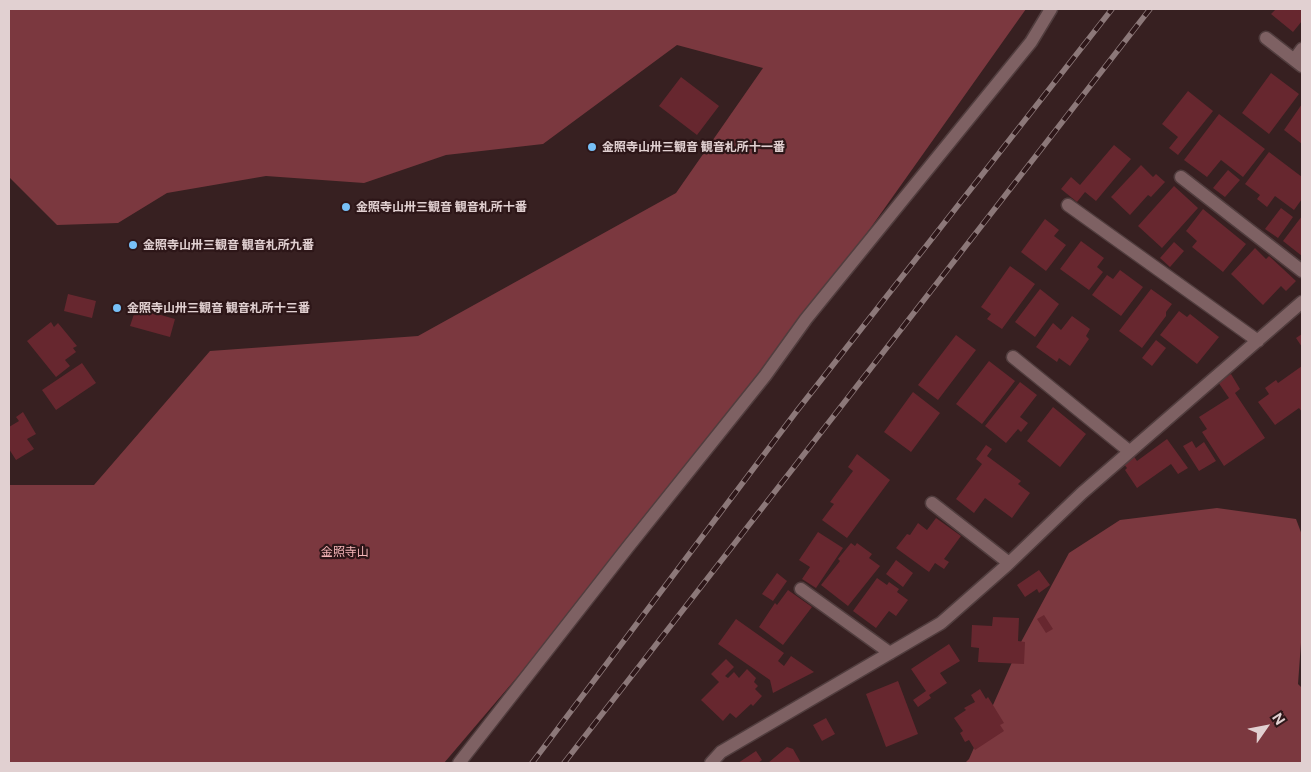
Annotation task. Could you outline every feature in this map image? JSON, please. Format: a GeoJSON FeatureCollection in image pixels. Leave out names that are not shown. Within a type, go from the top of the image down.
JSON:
{"type":"FeatureCollection","features":[{"type":"Feature","properties":{"kind":"street"},"geometry":{"type":"LineString","coordinates":[[459,763],[765,376],[806,319],[1031,42],[1051,9]]}},
{"type":"Feature","properties":{"kind":"street"},"geometry":{"type":"LineString","coordinates":[[1266,38],[1298,63],[1302,48]]}},
{"type":"Feature","properties":{"kind":"street"},"geometry":{"type":"LineString","coordinates":[[1181,177],[1302,271]]}},
{"type":"Feature","properties":{"kind":"street"},"geometry":{"type":"LineString","coordinates":[[1068,205],[1258,341]]}},
{"type":"Feature","properties":{"kind":"street"},"geometry":{"type":"LineString","coordinates":[[711,763],[721,752],[941,622],[1009,563],[1129,451],[1302,302]]}},
{"type":"Feature","properties":{"kind":"street"},"geometry":{"type":"LineString","coordinates":[[1013,358],[1129,451]]}},
{"type":"Feature","properties":{"kind":"street"},"geometry":{"type":"LineString","coordinates":[[932,503],[1009,563]]}},
{"type":"Feature","properties":{"kind":"street"},"geometry":{"type":"LineString","coordinates":[[802,589],[890,653]]}},
{"type":"Feature","properties":{"kind":"green space","name":"金照寺山"},"geometry":{"type":"Polygon","coordinates":[[[9,9],[1026,9],[840,271],[742,404],[530,662],[444,763],[9,763],[9,485],[94,485],[210,351],[418,336],[676,193],[763,68],[677,45],[543,144],[446,155],[364,183],[266,176],[167,193],[118,223],[57,225],[9,177],[9,9]]]}},
{"type":"Feature","properties":{"kind":"green space"},"geometry":{"type":"Polygon","coordinates":[[[1217,508],[1296,519],[1302,535],[1302,629],[1298,684],[1302,688],[1302,763],[965,763],[969,759],[1021,642],[1069,553],[1120,520],[1217,508]]]}},
{"type":"Feature","properties":{"kind":"building"},"geometry":{"type":"Polygon","coordinates":[[[1276,9],[1302,9],[1302,21],[1293,32],[1271,14],[1276,9]]]}},
{"type":"Feature","properties":{"kind":"building"},"geometry":{"type":"Polygon","coordinates":[[[1271,73],[1299,94],[1269,134],[1242,113],[1271,73]]]}},
{"type":"Feature","properties":{"kind":"building"},"geometry":{"type":"Polygon","coordinates":[[[681,77],[719,106],[697,135],[659,106],[681,77]]]}},
{"type":"Feature","properties":{"kind":"building"},"geometry":{"type":"Polygon","coordinates":[[[1188,91],[1213,111],[1178,155],[1169,148],[1178,137],[1162,124],[1188,91]]]}},
{"type":"Feature","properties":{"kind":"building"},"geometry":{"type":"Polygon","coordinates":[[[1302,104],[1302,144],[1284,130],[1302,104]]]}},
{"type":"Feature","properties":{"kind":"building"},"geometry":{"type":"Polygon","coordinates":[[[1219,114],[1265,149],[1243,177],[1221,160],[1207,177],[1184,160],[1219,114]]]}},
{"type":"Feature","properties":{"kind":"building"},"geometry":{"type":"Polygon","coordinates":[[[1114,145],[1131,159],[1096,201],[1085,192],[1077,202],[1061,189],[1071,177],[1080,185],[1114,145]]]}},
{"type":"Feature","properties":{"kind":"building"},"geometry":{"type":"Polygon","coordinates":[[[1269,152],[1302,177],[1302,199],[1294,210],[1275,196],[1267,207],[1257,199],[1260,195],[1245,184],[1269,152]]]}},
{"type":"Feature","properties":{"kind":"building"},"geometry":{"type":"Polygon","coordinates":[[[1141,165],[1153,177],[1156,174],[1165,182],[1151,197],[1148,195],[1130,215],[1111,197],[1141,165]]]}},
{"type":"Feature","properties":{"kind":"building"},"geometry":{"type":"Polygon","coordinates":[[[1228,170],[1240,180],[1225,197],[1213,188],[1228,170]]]}},
{"type":"Feature","properties":{"kind":"building"},"geometry":{"type":"Polygon","coordinates":[[[1174,186],[1198,208],[1162,248],[1138,226],[1174,186]]]}},
{"type":"Feature","properties":{"kind":"building"},"geometry":{"type":"Polygon","coordinates":[[[1281,208],[1293,217],[1278,238],[1265,229],[1281,208]]]}},
{"type":"Feature","properties":{"kind":"building"},"geometry":{"type":"Polygon","coordinates":[[[1203,209],[1246,244],[1223,272],[1192,247],[1197,241],[1186,231],[1203,209]]]}},
{"type":"Feature","properties":{"kind":"building"},"geometry":{"type":"Polygon","coordinates":[[[1302,216],[1302,256],[1283,241],[1302,216]]]}},
{"type":"Feature","properties":{"kind":"building"},"geometry":{"type":"Polygon","coordinates":[[[1045,219],[1059,230],[1054,236],[1066,245],[1046,271],[1021,252],[1045,219]]]}},
{"type":"Feature","properties":{"kind":"building"},"geometry":{"type":"Polygon","coordinates":[[[1081,241],[1104,258],[1097,267],[1103,272],[1089,290],[1060,269],[1081,241]]]}},
{"type":"Feature","properties":{"kind":"building"},"geometry":{"type":"Polygon","coordinates":[[[1174,242],[1184,251],[1170,267],[1160,258],[1174,242]]]}},
{"type":"Feature","properties":{"kind":"building"},"geometry":{"type":"Polygon","coordinates":[[[1255,248],[1266,259],[1269,256],[1296,281],[1286,291],[1281,286],[1263,305],[1231,274],[1255,248]]]}},
{"type":"Feature","properties":{"kind":"building"},"geometry":{"type":"Polygon","coordinates":[[[1010,266],[1035,284],[1002,329],[987,319],[991,314],[981,307],[1010,266]]]}},
{"type":"Feature","properties":{"kind":"building"},"geometry":{"type":"Polygon","coordinates":[[[1120,270],[1143,287],[1121,316],[1092,295],[1107,275],[1113,279],[1120,270]]]}},
{"type":"Feature","properties":{"kind":"building"},"geometry":{"type":"Polygon","coordinates":[[[1040,289],[1059,304],[1035,337],[1015,322],[1040,289]]]}},
{"type":"Feature","properties":{"kind":"building"},"geometry":{"type":"Polygon","coordinates":[[[1151,289],[1172,304],[1166,312],[1166,316],[1142,348],[1119,331],[1151,289]]]}},
{"type":"Feature","properties":{"kind":"building"},"geometry":{"type":"Polygon","coordinates":[[[68,294],[96,301],[92,318],[64,311],[68,294]]]}},
{"type":"Feature","properties":{"kind":"building"},"geometry":{"type":"Polygon","coordinates":[[[136,308],[175,319],[170,337],[130,326],[136,308]]]}},
{"type":"Feature","properties":{"kind":"building"},"geometry":{"type":"Polygon","coordinates":[[[1179,311],[1187,317],[1190,314],[1219,337],[1197,364],[1160,335],[1179,311]]]}},
{"type":"Feature","properties":{"kind":"building"},"geometry":{"type":"Polygon","coordinates":[[[1072,316],[1090,329],[1086,336],[1089,339],[1070,366],[1059,358],[1057,362],[1036,347],[1053,323],[1061,330],[1072,316]]]}},
{"type":"Feature","properties":{"kind":"building"},"geometry":{"type":"Polygon","coordinates":[[[51,322],[54,327],[58,323],[77,346],[73,348],[76,352],[65,360],[70,366],[56,377],[27,341],[51,322]]]}},
{"type":"Feature","properties":{"kind":"building"},"geometry":{"type":"Polygon","coordinates":[[[1302,334],[1302,347],[1296,338],[1302,334]]]}},
{"type":"Feature","properties":{"kind":"building"},"geometry":{"type":"Polygon","coordinates":[[[956,335],[976,350],[938,400],[918,385],[956,335]]]}},
{"type":"Feature","properties":{"kind":"building"},"geometry":{"type":"Polygon","coordinates":[[[1156,340],[1166,348],[1152,366],[1142,358],[1156,340]]]}},
{"type":"Feature","properties":{"kind":"building"},"geometry":{"type":"Polygon","coordinates":[[[989,361],[1015,381],[982,424],[956,404],[989,361]]]}},
{"type":"Feature","properties":{"kind":"building"},"geometry":{"type":"Polygon","coordinates":[[[82,363],[96,383],[56,410],[42,390],[82,363]]]}},
{"type":"Feature","properties":{"kind":"building"},"geometry":{"type":"Polygon","coordinates":[[[1302,366],[1302,412],[1299,408],[1275,425],[1258,402],[1269,394],[1265,388],[1276,380],[1278,383],[1302,366]]]}},
{"type":"Feature","properties":{"kind":"building"},"geometry":{"type":"Polygon","coordinates":[[[1231,374],[1240,389],[1235,393],[1265,438],[1224,466],[1202,432],[1207,429],[1199,417],[1229,398],[1218,382],[1231,374]]]}},
{"type":"Feature","properties":{"kind":"building"},"geometry":{"type":"Polygon","coordinates":[[[1020,382],[1037,395],[1020,417],[1028,423],[1021,432],[1018,429],[1006,443],[985,426],[1020,382]]]}},
{"type":"Feature","properties":{"kind":"building"},"geometry":{"type":"Polygon","coordinates":[[[913,392],[940,413],[911,452],[884,432],[913,392]]]}},
{"type":"Feature","properties":{"kind":"building"},"geometry":{"type":"Polygon","coordinates":[[[1053,407],[1086,434],[1060,467],[1027,441],[1053,407]]]}},
{"type":"Feature","properties":{"kind":"building"},"geometry":{"type":"Polygon","coordinates":[[[23,412],[36,434],[27,439],[34,449],[16,460],[9,449],[9,427],[19,421],[16,417],[23,412]]]}},
{"type":"Feature","properties":{"kind":"building"},"geometry":{"type":"Polygon","coordinates":[[[1167,439],[1188,468],[1178,474],[1171,464],[1137,488],[1125,470],[1127,468],[1123,463],[1133,455],[1137,461],[1167,439]]]}},
{"type":"Feature","properties":{"kind":"building"},"geometry":{"type":"Polygon","coordinates":[[[1192,441],[1196,448],[1204,442],[1216,461],[1199,471],[1183,446],[1192,441]]]}},
{"type":"Feature","properties":{"kind":"building"},"geometry":{"type":"Polygon","coordinates":[[[986,445],[992,449],[987,456],[1021,481],[1018,484],[1030,493],[1012,518],[985,498],[974,513],[956,499],[982,464],[976,459],[986,445]]]}},
{"type":"Feature","properties":{"kind":"building"},"geometry":{"type":"Polygon","coordinates":[[[857,454],[890,480],[847,538],[822,520],[834,504],[830,502],[853,471],[848,467],[857,454]]]}},
{"type":"Feature","properties":{"kind":"building"},"geometry":{"type":"Polygon","coordinates":[[[936,518],[961,536],[944,559],[949,562],[944,569],[935,563],[929,572],[896,548],[907,534],[910,535],[918,523],[927,530],[936,518]]]}},
{"type":"Feature","properties":{"kind":"building"},"geometry":{"type":"Polygon","coordinates":[[[818,532],[843,548],[816,588],[802,579],[810,567],[799,560],[818,532]]]}},
{"type":"Feature","properties":{"kind":"building"},"geometry":{"type":"Polygon","coordinates":[[[851,543],[855,546],[857,543],[872,554],[869,558],[880,566],[848,606],[821,585],[840,561],[838,559],[851,543]]]}},
{"type":"Feature","properties":{"kind":"building"},"geometry":{"type":"Polygon","coordinates":[[[896,560],[913,573],[903,587],[886,574],[896,560]]]}},
{"type":"Feature","properties":{"kind":"building"},"geometry":{"type":"Polygon","coordinates":[[[1039,570],[1050,585],[1039,593],[1037,589],[1025,597],[1017,585],[1039,570]]]}},
{"type":"Feature","properties":{"kind":"building"},"geometry":{"type":"Polygon","coordinates":[[[777,573],[787,581],[773,601],[762,594],[777,573]]]}},
{"type":"Feature","properties":{"kind":"building"},"geometry":{"type":"Polygon","coordinates":[[[877,578],[887,585],[889,582],[899,589],[897,592],[908,600],[896,616],[889,611],[876,628],[853,611],[877,578]]]}},
{"type":"Feature","properties":{"kind":"building"},"geometry":{"type":"Polygon","coordinates":[[[788,590],[812,607],[783,645],[759,627],[775,603],[777,605],[788,590]]]}},
{"type":"Feature","properties":{"kind":"building"},"geometry":{"type":"Polygon","coordinates":[[[1044,615],[1053,629],[1046,633],[1037,619],[1044,615]]]}},
{"type":"Feature","properties":{"kind":"building"},"geometry":{"type":"Polygon","coordinates":[[[993,617],[1019,618],[1018,641],[1025,642],[1024,664],[978,662],[979,648],[971,647],[972,625],[992,626],[993,617]]]}},
{"type":"Feature","properties":{"kind":"building"},"geometry":{"type":"Polygon","coordinates":[[[736,619],[784,653],[778,661],[784,666],[791,656],[814,672],[773,693],[770,680],[718,644],[736,619]]]}},
{"type":"Feature","properties":{"kind":"building"},"geometry":{"type":"Polygon","coordinates":[[[949,644],[960,661],[940,673],[947,683],[929,695],[931,698],[918,707],[913,700],[926,691],[911,669],[949,644]]]}},
{"type":"Feature","properties":{"kind":"building"},"geometry":{"type":"Polygon","coordinates":[[[726,659],[734,667],[725,676],[728,678],[734,672],[739,678],[747,669],[756,678],[754,682],[758,686],[755,689],[762,696],[753,706],[751,704],[736,718],[730,713],[723,721],[701,700],[719,682],[711,674],[726,659]]]}},
{"type":"Feature","properties":{"kind":"building"},"geometry":{"type":"Polygon","coordinates":[[[898,681],[918,734],[886,747],[866,694],[898,681]]]}},
{"type":"Feature","properties":{"kind":"building"},"geometry":{"type":"Polygon","coordinates":[[[980,689],[986,699],[988,697],[1004,723],[1000,725],[1004,731],[975,750],[969,740],[965,742],[960,733],[963,731],[954,718],[966,710],[964,708],[975,702],[971,695],[980,689]]]}},
{"type":"Feature","properties":{"kind":"building"},"geometry":{"type":"Polygon","coordinates":[[[826,718],[835,734],[822,741],[813,725],[826,718]]]}},
{"type":"Feature","properties":{"kind":"building"},"geometry":{"type":"Polygon","coordinates":[[[787,747],[793,749],[801,763],[768,763],[787,747]]]}},
{"type":"Feature","properties":{"kind":"building"},"geometry":{"type":"Polygon","coordinates":[[[756,751],[762,760],[758,763],[738,763],[756,751]]]}},
{"type":"Feature","properties":{"kind":"railway"},"geometry":{"type":"LineString","coordinates":[[532,763],[796,412],[1112,9]]}},
{"type":"Feature","properties":{"kind":"railway"},"geometry":{"type":"LineString","coordinates":[[564,763],[1150,9]]}},
{"type":"Feature","properties":{"kind":"place","name":"金照寺山卅三観音 観音札所十一番"},"geometry":{"type":"Point","coordinates":[592,147]}},
{"type":"Feature","properties":{"kind":"place","name":"金照寺山卅三観音 観音札所十番"},"geometry":{"type":"Point","coordinates":[346,207]}},
{"type":"Feature","properties":{"kind":"place","name":"金照寺山卅三観音 観音札所九番"},"geometry":{"type":"Point","coordinates":[133,245]}},
{"type":"Feature","properties":{"kind":"place","name":"金照寺山卅三観音 観音札所十三番"},"geometry":{"type":"Point","coordinates":[117,308]}}]}
